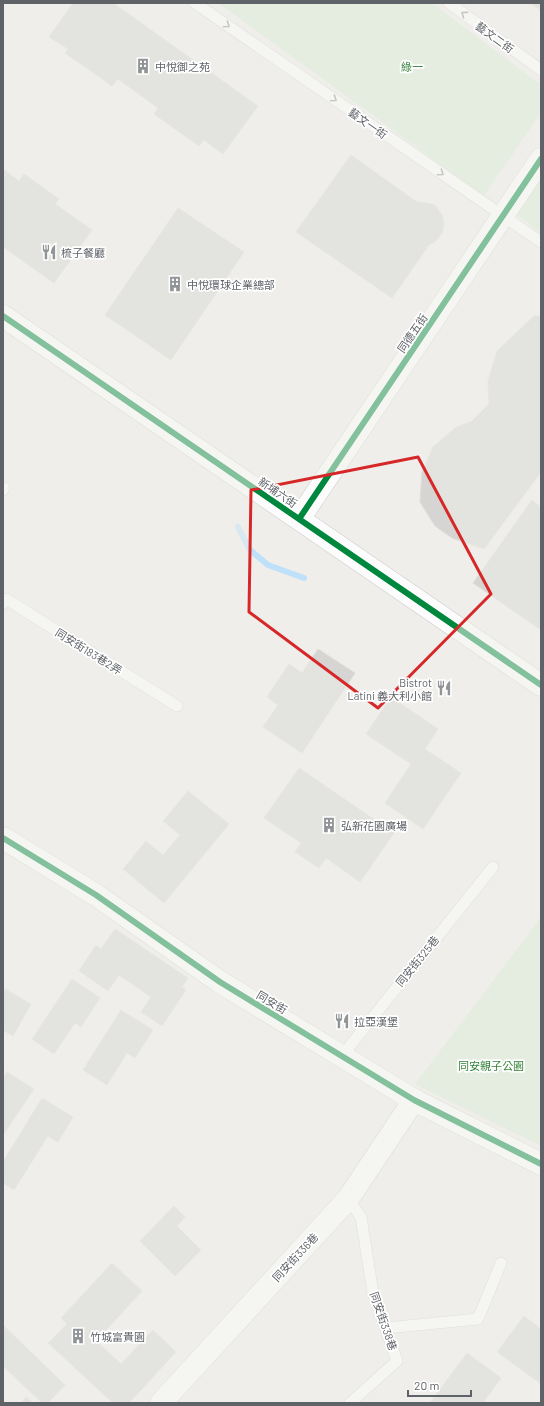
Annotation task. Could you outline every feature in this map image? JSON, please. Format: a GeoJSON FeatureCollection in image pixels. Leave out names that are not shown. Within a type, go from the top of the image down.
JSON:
{"type":"FeatureCollection","features":[{"type":"Feature","properties":{"kind":"street","name":"同德五街"},"geometry":{"type":"LineString","coordinates":[[299,519],[541,159]]}},
{"type":"Feature","properties":{"kind":"street","name":"新埔六街"},"geometry":{"type":"LineString","coordinates":[[3,316],[541,685]]}},
{"type":"Feature","properties":{"kind":"street","name":"同安街"},"geometry":{"type":"LineString","coordinates":[[3,838],[96,895],[220,982],[414,1100],[541,1164]]}},
{"type":"Feature","properties":{"kind":"street","name":"同安街336巷"},"geometry":{"type":"LineString","coordinates":[[161,1403],[348,1199],[414,1100]]}},
{"type":"Feature","properties":{"kind":"lane","name":"藝文一街"},"geometry":{"type":"LineString","coordinates":[[195,3],[541,242]]}},
{"type":"Feature","properties":{"kind":"lane","name":"藝文二街"},"geometry":{"type":"LineString","coordinates":[[449,3],[541,70]]}},
{"type":"Feature","properties":{"kind":"lane","name":"同安街183巷2弄"},"geometry":{"type":"LineString","coordinates":[[3,604],[6,599],[177,706]]}},
{"type":"Feature","properties":{"kind":"lane","name":"同安街325巷"},"geometry":{"type":"LineString","coordinates":[[342,1056],[493,867]]}},
{"type":"Feature","properties":{"kind":"lane","name":"同安街338巷"},"geometry":{"type":"LineString","coordinates":[[348,1199],[361,1217],[373,1293],[397,1361],[350,1403]]}},
{"type":"Feature","properties":{"kind":"lane"},"geometry":{"type":"LineString","coordinates":[[386,1328],[478,1319],[501,1263]]}},
{"type":"Feature","properties":{"kind":"highlighted area"},"geometry":{"type":"Polygon","coordinates":[[[418,457],[491,594],[378,708],[249,612],[251,490],[418,457]]]}},
{"type":"Feature","properties":{"kind":"green space","name":"綠一"},"geometry":{"type":"Polygon","coordinates":[[[218,3],[432,3],[541,85],[541,112],[484,196],[218,3]]]}},
{"type":"Feature","properties":{"kind":"green space"},"geometry":{"type":"Polygon","coordinates":[[[541,174],[541,233],[514,213],[541,174]]]}},
{"type":"Feature","properties":{"kind":"green space","name":"同安親子公園"},"geometry":{"type":"Polygon","coordinates":[[[541,917],[541,1146],[415,1084],[541,917]]]}},
{"type":"Feature","properties":{"kind":"building","name":"中悅御之苑"},"geometry":{"type":"Polygon","coordinates":[[[73,3],[113,3],[258,106],[223,154],[204,140],[199,146],[154,114],[158,108],[118,79],[112,86],[65,53],[68,49],[49,37],[73,3]]]}},
{"type":"Feature","properties":{"kind":"building"},"geometry":{"type":"Polygon","coordinates":[[[530,3],[541,3],[541,10],[530,3]]]}},
{"type":"Feature","properties":{"kind":"building"},"geometry":{"type":"Polygon","coordinates":[[[351,155],[417,202],[435,205],[442,215],[444,224],[442,233],[436,241],[429,245],[392,298],[296,232],[351,155]]]}},
{"type":"Feature","properties":{"kind":"building"},"geometry":{"type":"Polygon","coordinates":[[[3,169],[19,181],[24,174],[59,199],[55,204],[92,230],[54,283],[3,247],[3,169]]]}},
{"type":"Feature","properties":{"kind":"building","name":"中悅環球企業總部"},"geometry":{"type":"Polygon","coordinates":[[[178,208],[244,252],[171,360],[105,315],[178,208]]]}},
{"type":"Feature","properties":{"kind":"building"},"geometry":{"type":"Polygon","coordinates":[[[534,316],[541,316],[541,472],[484,549],[452,538],[435,526],[420,502],[422,472],[433,447],[455,428],[472,421],[489,404],[488,381],[497,351],[534,316]]]}},
{"type":"Feature","properties":{"kind":"building"},"geometry":{"type":"Polygon","coordinates":[[[532,500],[541,507],[541,630],[473,583],[532,500]]]}},
{"type":"Feature","properties":{"kind":"building"},"geometry":{"type":"Polygon","coordinates":[[[318,649],[355,673],[302,753],[263,727],[278,705],[267,697],[289,664],[302,673],[318,649]]]}},
{"type":"Feature","properties":{"kind":"building","name":"弘新花園廣場"},"geometry":{"type":"Polygon","coordinates":[[[391,697],[438,729],[425,749],[461,773],[423,829],[385,803],[411,764],[366,734],[391,697]]]}},
{"type":"Feature","properties":{"kind":"building","name":"弘新花園廣場"},"geometry":{"type":"Polygon","coordinates":[[[299,768],[394,833],[360,882],[326,858],[319,868],[295,852],[301,843],[264,818],[299,768]]]}},
{"type":"Feature","properties":{"kind":"building"},"geometry":{"type":"Polygon","coordinates":[[[188,791],[229,824],[164,903],[123,869],[146,841],[163,855],[180,835],[163,821],[188,791]]]}},
{"type":"Feature","properties":{"kind":"building"},"geometry":{"type":"Polygon","coordinates":[[[115,929],[188,978],[182,987],[186,990],[162,1026],[141,1012],[151,997],[119,975],[108,991],[79,971],[96,945],[101,949],[115,929]]]}},
{"type":"Feature","properties":{"kind":"building"},"geometry":{"type":"Polygon","coordinates":[[[72,979],[100,998],[81,1027],[75,1023],[54,1054],[32,1039],[72,979]]]}},
{"type":"Feature","properties":{"kind":"building"},"geometry":{"type":"Polygon","coordinates":[[[5,989],[31,1004],[13,1036],[3,1030],[3,994],[5,989]]]}},
{"type":"Feature","properties":{"kind":"building"},"geometry":{"type":"Polygon","coordinates":[[[121,1010],[153,1030],[135,1058],[127,1053],[107,1085],[83,1070],[121,1010]]]}},
{"type":"Feature","properties":{"kind":"building"},"geometry":{"type":"Polygon","coordinates":[[[7,1072],[34,1089],[3,1135],[3,1078],[7,1072]]]}},
{"type":"Feature","properties":{"kind":"building"},"geometry":{"type":"Polygon","coordinates":[[[42,1098],[73,1117],[58,1142],[48,1136],[14,1190],[3,1183],[3,1162],[42,1098]]]}},
{"type":"Feature","properties":{"kind":"building"},"geometry":{"type":"Polygon","coordinates":[[[174,1206],[185,1217],[177,1226],[201,1250],[175,1276],[140,1241],[174,1206]]]}},
{"type":"Feature","properties":{"kind":"building","name":"竹城富貴園"},"geometry":{"type":"Polygon","coordinates":[[[112,1263],[142,1291],[96,1341],[121,1364],[153,1330],[176,1352],[129,1403],[113,1403],[48,1343],[67,1324],[61,1318],[112,1263]]]}},
{"type":"Feature","properties":{"kind":"building"},"geometry":{"type":"Polygon","coordinates":[[[524,1316],[541,1329],[541,1384],[497,1352],[524,1316]]]}},
{"type":"Feature","properties":{"kind":"building"},"geometry":{"type":"Polygon","coordinates":[[[3,1325],[65,1385],[48,1403],[42,1403],[3,1366],[3,1325]]]}},
{"type":"Feature","properties":{"kind":"building"},"geometry":{"type":"Polygon","coordinates":[[[467,1353],[501,1378],[483,1403],[430,1403],[467,1353]]]}},
{"type":"Feature","properties":{"kind":"building"},"geometry":{"type":"Polygon","coordinates":[[[26,1397],[33,1403],[21,1403],[26,1397]]]}},
{"type":"Feature","properties":{"kind":"waterway"},"geometry":{"type":"LineString","coordinates":[[238,527],[250,550],[268,565],[304,578]]}},
{"type":"Feature","properties":{"kind":"cycle path"},"geometry":{"type":"LineString","coordinates":[[299,519],[541,159]]}},
{"type":"Feature","properties":{"kind":"cycle path"},"geometry":{"type":"LineString","coordinates":[[3,316],[541,685]]}},
{"type":"Feature","properties":{"kind":"cycle path"},"geometry":{"type":"LineString","coordinates":[[3,838],[96,895],[220,982],[414,1100],[541,1164]]}},
{"type":"Feature","properties":{"kind":"place","name":"中悅御之苑"},"geometry":{"type":"Point","coordinates":[143,66]}},
{"type":"Feature","properties":{"kind":"place","name":"梳子餐廳"},"geometry":{"type":"Point","coordinates":[49,252]}},
{"type":"Feature","properties":{"kind":"place","name":"中悅環球企業總部"},"geometry":{"type":"Point","coordinates":[175,284]}},
{"type":"Feature","properties":{"kind":"place","name":"Bistrot Latini 義大利小館"},"geometry":{"type":"Point","coordinates":[444,688]}},
{"type":"Feature","properties":{"kind":"place","name":"弘新花園廣場"},"geometry":{"type":"Point","coordinates":[329,825]}},
{"type":"Feature","properties":{"kind":"place","name":"拉亞漢堡"},"geometry":{"type":"Point","coordinates":[342,1021]}},
{"type":"Feature","properties":{"kind":"place","name":"竹城富貴園"},"geometry":{"type":"Point","coordinates":[78,1336]}}]}
